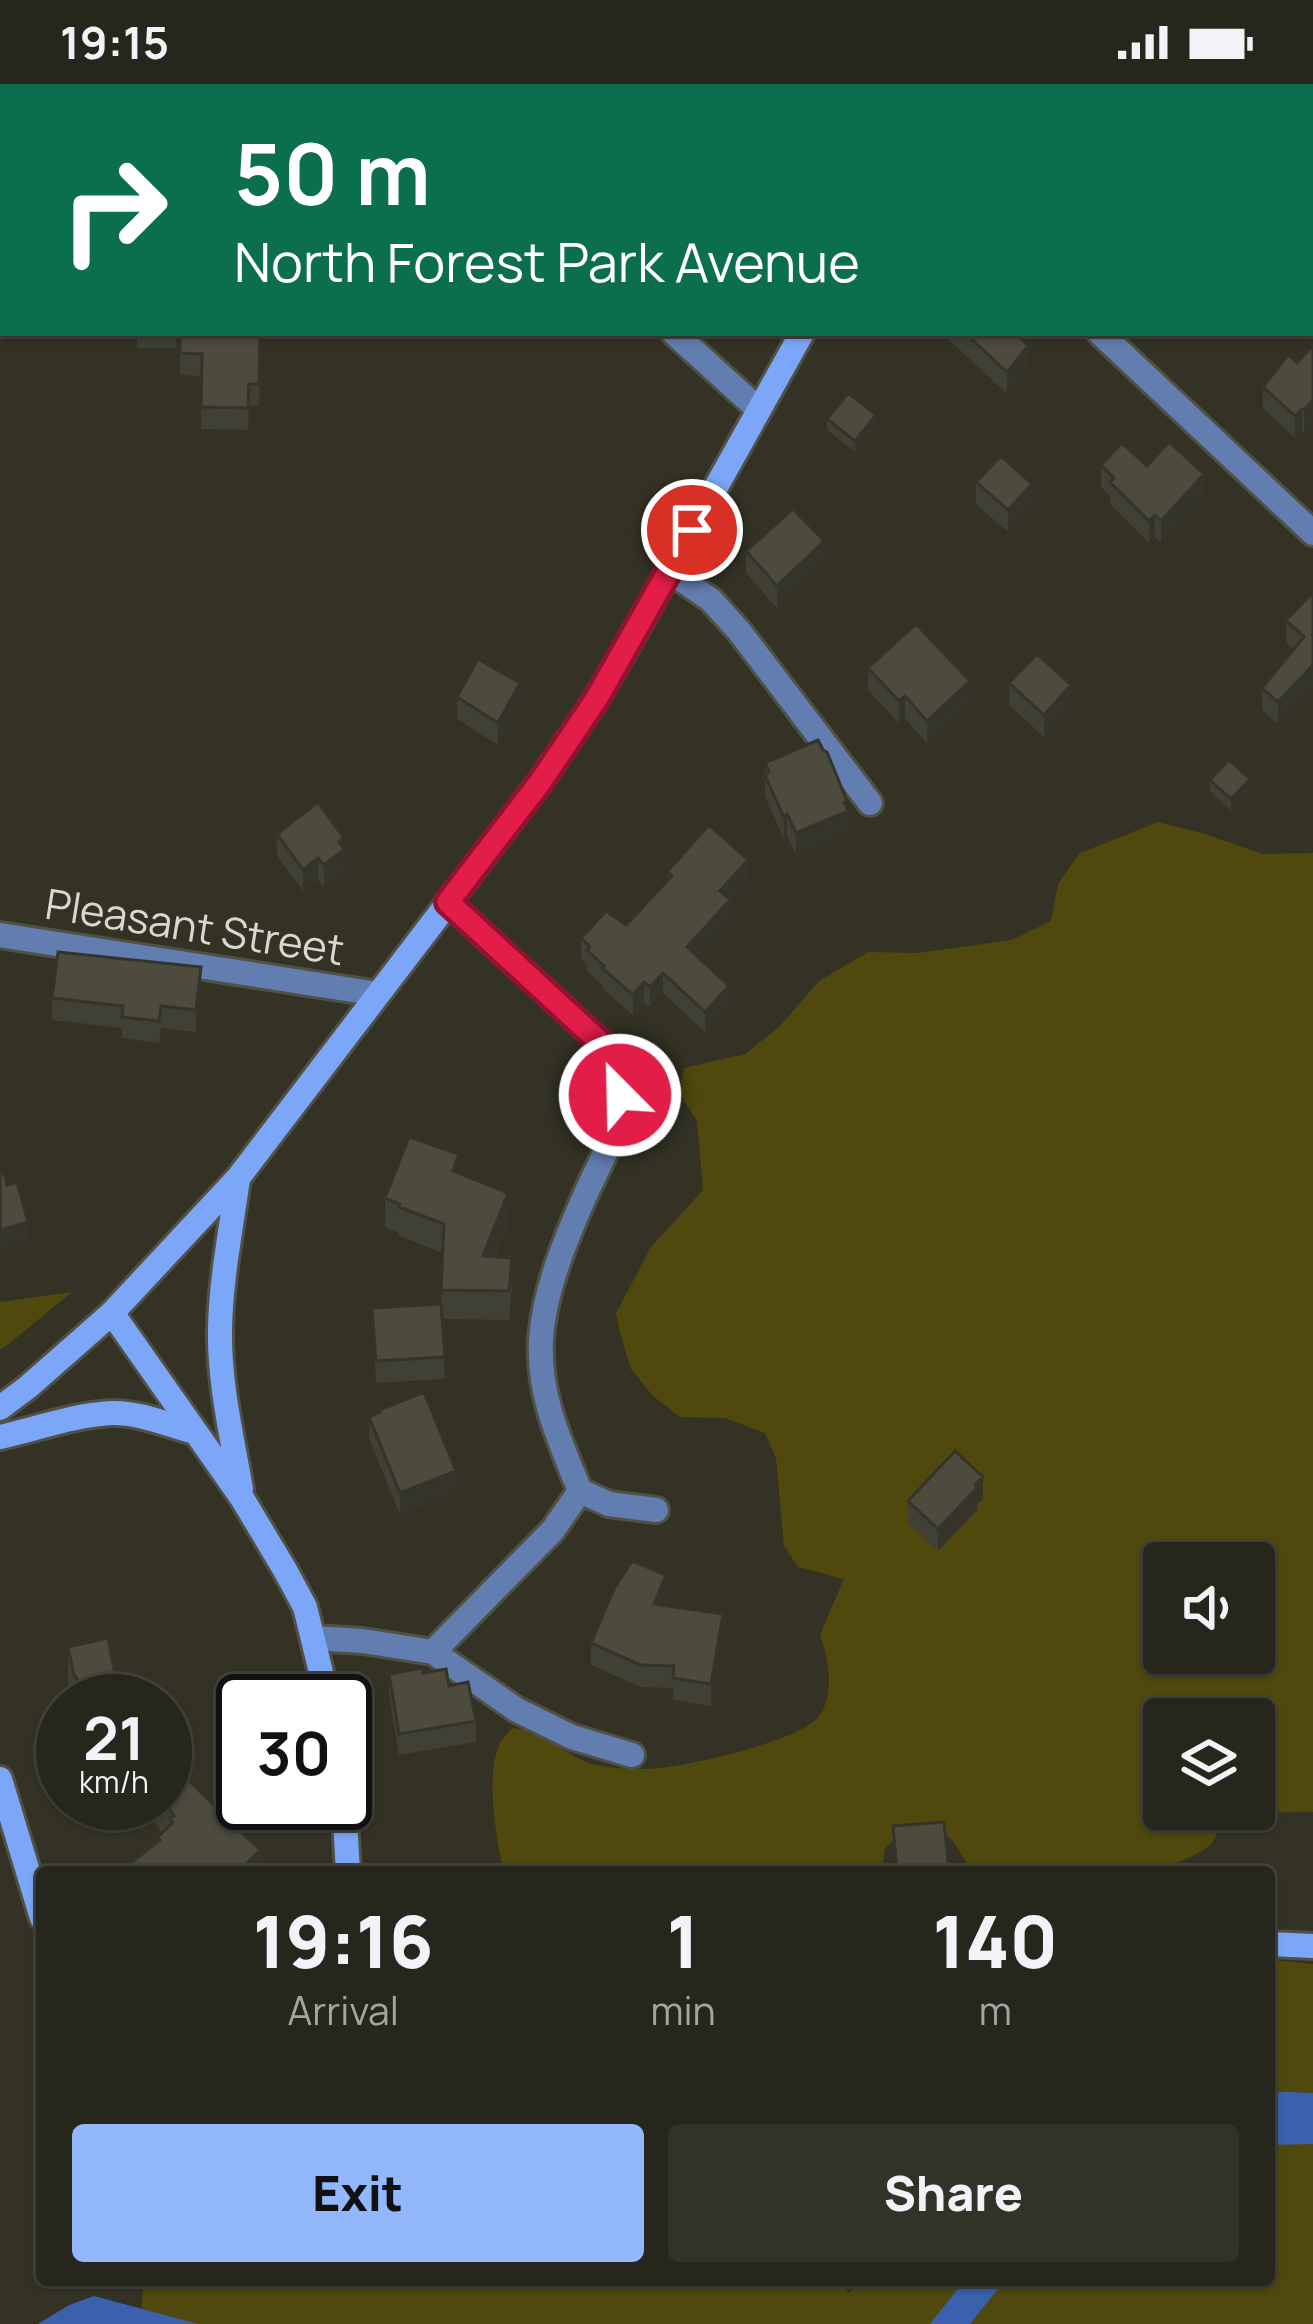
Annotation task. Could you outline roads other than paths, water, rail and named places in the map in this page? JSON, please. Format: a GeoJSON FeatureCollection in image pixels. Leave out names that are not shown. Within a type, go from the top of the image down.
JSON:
{"type":"FeatureCollection","features":[{"type":"Feature","properties":{"kind":"main road"},"geometry":{"type":"LineString","coordinates":[[0,1408],[112,1313],[238,1178],[541,781],[629,643],[800,336]]}},
{"type":"Feature","properties":{"kind":"main road"},"geometry":{"type":"LineString","coordinates":[[238,1178],[220,1333],[242,1498]]}},
{"type":"Feature","properties":{"kind":"main road"},"geometry":{"type":"LineString","coordinates":[[112,1313],[242,1498],[305,1607],[322,1674]]}},
{"type":"Feature","properties":{"kind":"main road"},"geometry":{"type":"LineString","coordinates":[[0,1437],[115,1413],[194,1432]]}},
{"type":"Feature","properties":{"kind":"main road"},"geometry":{"type":"LineString","coordinates":[[0,1779],[10,1848],[36,1905]]}},
{"type":"Feature","properties":{"kind":"main road"},"geometry":{"type":"LineString","coordinates":[[346,1830],[348,1866]]}},
{"type":"Feature","properties":{"kind":"main road"},"geometry":{"type":"LineString","coordinates":[[1275,1944],[1313,1946]]}},
{"type":"Feature","properties":{"kind":"street"},"geometry":{"type":"LineString","coordinates":[[677,336],[759,410]]}},
{"type":"Feature","properties":{"kind":"street"},"geometry":{"type":"LineString","coordinates":[[1103,336],[1313,533]]}},
{"type":"Feature","properties":{"kind":"street"},"geometry":{"type":"LineString","coordinates":[[669,571],[711,600],[739,631],[870,803]]}},
{"type":"Feature","properties":{"kind":"street"},"geometry":{"type":"LineString","coordinates":[[448,902],[602,1044],[615,1064],[620,1095],[613,1134],[571,1226],[541,1338],[548,1413],[580,1490],[609,1504],[656,1510]]}},
{"type":"Feature","properties":{"kind":"street","name":"Pleasant Street"},"geometry":{"type":"LineString","coordinates":[[0,934],[378,994]]}},
{"type":"Feature","properties":{"kind":"street"},"geometry":{"type":"LineString","coordinates":[[433,1652],[553,1530],[580,1490]]}},
{"type":"Feature","properties":{"kind":"street"},"geometry":{"type":"LineString","coordinates":[[314,1638],[433,1652],[517,1710],[572,1737],[632,1756]]}},
{"type":"Feature","properties":{"kind":"water"},"geometry":{"type":"Polygon","coordinates":[[[1275,2093],[1313,2093],[1313,2144],[1275,2145],[1275,2093]]]}},
{"type":"Feature","properties":{"kind":"water"},"geometry":{"type":"Polygon","coordinates":[[[960,2286],[1000,2286],[970,2324],[930,2324],[960,2286]]]}},
{"type":"Feature","properties":{"kind":"water"},"geometry":{"type":"Polygon","coordinates":[[[94,2296],[198,2324],[38,2324],[94,2296]]]}}]}
